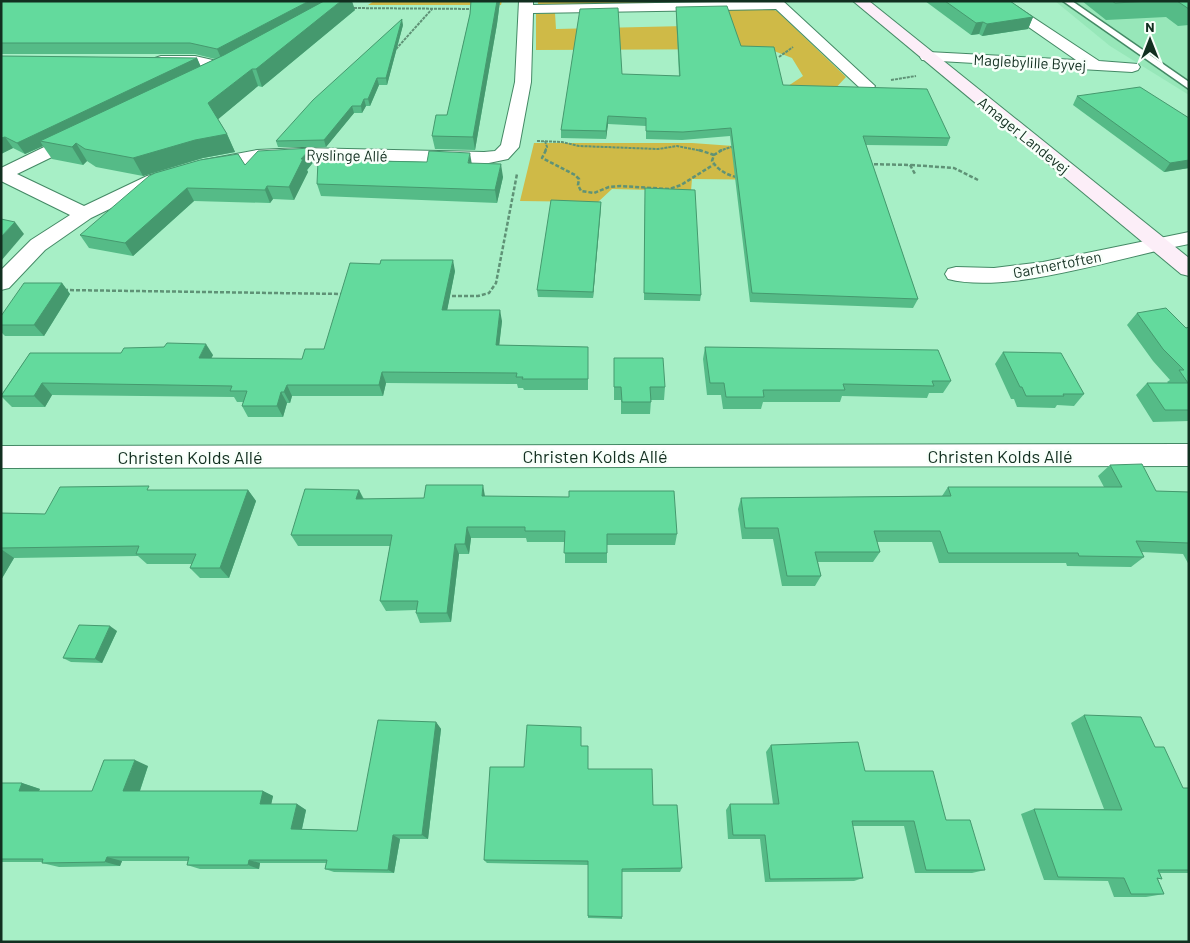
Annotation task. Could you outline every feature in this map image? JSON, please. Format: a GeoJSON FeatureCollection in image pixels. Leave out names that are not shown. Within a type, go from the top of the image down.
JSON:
{"type":"FeatureCollection","features":[{"type":"Feature","properties":{"kind":"street","name":"Amager Landevej"},"geometry":{"type":"LineString","coordinates":[[860,1],[1189,269]]}},
{"type":"Feature","properties":{"kind":"street"},"geometry":{"type":"LineString","coordinates":[[998,1],[1094,65]]}},
{"type":"Feature","properties":{"kind":"street"},"geometry":{"type":"LineString","coordinates":[[501,155],[510,146],[523,82],[526,5],[778,3],[866,85]]}},
{"type":"Feature","properties":{"kind":"street","name":"Maglebylille Byvej"},"geometry":{"type":"LineString","coordinates":[[928,57],[1132,67]]}},
{"type":"Feature","properties":{"kind":"street"},"geometry":{"type":"LineString","coordinates":[[199,80],[241,58]]}},
{"type":"Feature","properties":{"kind":"street"},"geometry":{"type":"LineString","coordinates":[[147,61],[195,61],[224,67]]}},
{"type":"Feature","properties":{"kind":"street"},"geometry":{"type":"LineString","coordinates":[[2,175],[97,128]]}},
{"type":"Feature","properties":{"kind":"street","name":"Ryslinge Allé"},"geometry":{"type":"LineString","coordinates":[[1,283],[38,245],[84,214],[154,180],[204,166],[258,156],[302,153],[484,158],[501,155]]}},
{"type":"Feature","properties":{"kind":"street"},"geometry":{"type":"LineString","coordinates":[[2,175],[84,214]]}},
{"type":"Feature","properties":{"kind":"street","name":"Gartnertoften"},"geometry":{"type":"LineString","coordinates":[[956,274],[992,276],[1024,272],[1157,243],[1189,238]]}},
{"type":"Feature","properties":{"kind":"street","name":"Christen Kolds Allé"},"geometry":{"type":"LineString","coordinates":[[1,457],[1189,455]]}},
{"type":"Feature","properties":{"kind":"lane"},"geometry":{"type":"LineString","coordinates":[[1067,1],[1189,86]]}},
{"type":"Feature","properties":{"kind":"path"},"geometry":{"type":"LineString","coordinates":[[344,8],[479,9]]}},
{"type":"Feature","properties":{"kind":"path"},"geometry":{"type":"LineString","coordinates":[[393,52],[432,9]]}},
{"type":"Feature","properties":{"kind":"path"},"geometry":{"type":"LineString","coordinates":[[866,85],[946,71]]}},
{"type":"Feature","properties":{"kind":"path"},"geometry":{"type":"LineString","coordinates":[[536,141],[562,142],[579,146],[658,149],[677,146],[714,154],[731,147],[743,148],[763,156],[768,162]]}},
{"type":"Feature","properties":{"kind":"path"},"geometry":{"type":"LineString","coordinates":[[545,141],[547,147],[542,158],[547,163],[576,174],[579,178],[578,185],[581,190],[591,194],[612,186],[664,189],[675,187],[713,165]]}},
{"type":"Feature","properties":{"kind":"path"},"geometry":{"type":"LineString","coordinates":[[714,154],[713,165],[726,175],[746,177],[763,172],[768,162]]}},
{"type":"Feature","properties":{"kind":"path"},"geometry":{"type":"LineString","coordinates":[[439,296],[478,296],[489,293],[496,283],[517,172],[501,155]]}},
{"type":"Feature","properties":{"kind":"path"},"geometry":{"type":"LineString","coordinates":[[768,162],[776,162]]}},
{"type":"Feature","properties":{"kind":"path"},"geometry":{"type":"LineString","coordinates":[[861,164],[948,166],[967,172],[978,180]]}},
{"type":"Feature","properties":{"kind":"path"},"geometry":{"type":"LineString","coordinates":[[910,166],[916,174]]}},
{"type":"Feature","properties":{"kind":"path"},"geometry":{"type":"LineString","coordinates":[[58,290],[351,294]]}},
{"type":"Feature","properties":{"kind":"shaded area"},"geometry":{"type":"Polygon","coordinates":[[[374,1],[502,1],[501,5],[368,5],[374,1]]]}},
{"type":"Feature","properties":{"kind":"shaded area"},"geometry":{"type":"Polygon","coordinates":[[[538,1],[680,1],[678,4],[538,5],[538,1]]]}},
{"type":"Feature","properties":{"kind":"shaded area"},"geometry":{"type":"Polygon","coordinates":[[[1055,1],[1189,1],[1189,95],[1110,46],[1055,1]]]}},
{"type":"Feature","properties":{"kind":"shaded area"},"geometry":{"type":"Polygon","coordinates":[[[724,9],[770,9],[777,11],[846,77],[832,92],[782,90],[803,76],[792,58],[769,49],[536,50],[536,14],[555,13],[556,29],[729,25],[724,9]]]}},
{"type":"Feature","properties":{"kind":"shaded area"},"geometry":{"type":"Polygon","coordinates":[[[534,143],[692,143],[773,149],[779,180],[692,179],[691,191],[612,189],[598,202],[520,201],[534,143]]]}},
{"type":"Feature","properties":{"kind":"building"},"geometry":{"type":"Polygon","coordinates":[[[1,1],[309,1],[217,49],[190,43],[1,43],[1,1]]]}},
{"type":"Feature","properties":{"kind":"building"},"geometry":{"type":"Polygon","coordinates":[[[324,1],[341,1],[256,69],[252,69],[208,103],[227,134],[195,140],[133,158],[85,149],[76,143],[72,147],[40,141],[224,55],[324,1]]]}},
{"type":"Feature","properties":{"kind":"building"},"geometry":{"type":"Polygon","coordinates":[[[471,1],[497,1],[473,137],[432,136],[436,115],[447,115],[470,14],[471,1]]]}},
{"type":"Feature","properties":{"kind":"building"},"geometry":{"type":"Polygon","coordinates":[[[945,1],[1010,1],[1033,17],[987,24],[983,22],[976,23],[945,1]]]}},
{"type":"Feature","properties":{"kind":"building"},"geometry":{"type":"Polygon","coordinates":[[[1112,1],[1151,1],[1115,3],[1112,1]]]}},
{"type":"Feature","properties":{"kind":"building"},"geometry":{"type":"Polygon","coordinates":[[[1177,1],[1189,1],[1189,9],[1177,1]]]}},
{"type":"Feature","properties":{"kind":"building"},"geometry":{"type":"Polygon","coordinates":[[[727,6],[741,46],[774,47],[783,85],[927,89],[950,138],[863,136],[918,299],[752,293],[731,128],[683,132],[646,131],[646,118],[608,116],[606,131],[561,130],[580,9],[618,8],[622,74],[680,76],[676,7],[727,6]]]}},
{"type":"Feature","properties":{"kind":"building"},"geometry":{"type":"Polygon","coordinates":[[[402,19],[386,78],[377,78],[368,99],[364,99],[361,106],[352,106],[324,140],[276,141],[313,100],[402,19]]]}},
{"type":"Feature","properties":{"kind":"building"},"geometry":{"type":"Polygon","coordinates":[[[1,56],[197,58],[17,143],[5,137],[1,138],[1,56]]]}},
{"type":"Feature","properties":{"kind":"building"},"geometry":{"type":"Polygon","coordinates":[[[1140,87],[1189,118],[1189,160],[1170,163],[1077,96],[1140,87]]]}},
{"type":"Feature","properties":{"kind":"building"},"geometry":{"type":"Polygon","coordinates":[[[311,148],[301,159],[303,159],[289,187],[267,186],[265,190],[187,188],[125,243],[80,235],[149,176],[155,173],[200,160],[238,154],[245,165],[258,151],[311,148]]]}},
{"type":"Feature","properties":{"kind":"building"},"geometry":{"type":"Polygon","coordinates":[[[429,151],[470,153],[468,163],[501,164],[495,190],[317,184],[318,160],[427,162],[429,151]]]}},
{"type":"Feature","properties":{"kind":"building"},"geometry":{"type":"Polygon","coordinates":[[[645,188],[695,190],[701,295],[644,293],[645,188]]]}},
{"type":"Feature","properties":{"kind":"building"},"geometry":{"type":"Polygon","coordinates":[[[551,200],[601,202],[593,292],[537,290],[551,200]]]}},
{"type":"Feature","properties":{"kind":"building"},"geometry":{"type":"Polygon","coordinates":[[[1,219],[15,222],[1,237],[1,219]]]}},
{"type":"Feature","properties":{"kind":"building"},"geometry":{"type":"Polygon","coordinates":[[[381,260],[453,260],[442,310],[500,310],[496,345],[588,347],[588,379],[522,379],[523,377],[516,377],[517,373],[382,372],[379,385],[287,385],[284,392],[281,392],[277,406],[242,406],[247,391],[230,391],[232,386],[42,383],[34,396],[1,396],[30,353],[121,353],[124,348],[164,347],[167,343],[206,344],[199,358],[302,359],[305,349],[324,349],[350,263],[380,264],[381,260]]]}},
{"type":"Feature","properties":{"kind":"building"},"geometry":{"type":"Polygon","coordinates":[[[24,283],[62,283],[34,325],[1,325],[1,316],[24,283]]]}},
{"type":"Feature","properties":{"kind":"building"},"geometry":{"type":"Polygon","coordinates":[[[1166,308],[1186,328],[1189,327],[1189,410],[1165,410],[1147,383],[1188,383],[1179,370],[1184,370],[1163,349],[1137,313],[1166,308]]]}},
{"type":"Feature","properties":{"kind":"building"},"geometry":{"type":"Polygon","coordinates":[[[705,347],[938,350],[951,381],[932,381],[934,386],[843,384],[845,390],[763,390],[764,397],[726,397],[724,383],[710,383],[705,347]]]}},
{"type":"Feature","properties":{"kind":"building"},"geometry":{"type":"Polygon","coordinates":[[[1003,352],[1061,353],[1084,394],[1026,396],[1003,352]]]}},
{"type":"Feature","properties":{"kind":"building"},"geometry":{"type":"Polygon","coordinates":[[[614,358],[663,358],[665,387],[650,387],[651,402],[622,402],[621,387],[614,387],[614,358]]]}},
{"type":"Feature","properties":{"kind":"building"},"geometry":{"type":"Polygon","coordinates":[[[1142,464],[1156,491],[1189,492],[1189,543],[1136,541],[1144,557],[1079,556],[1078,553],[948,553],[940,531],[874,531],[880,552],[815,552],[821,576],[787,576],[778,528],[745,528],[741,498],[951,496],[948,487],[1122,487],[1110,465],[1142,464]]]}},
{"type":"Feature","properties":{"kind":"building"},"geometry":{"type":"Polygon","coordinates":[[[426,485],[483,485],[482,496],[569,497],[569,491],[674,491],[677,534],[607,534],[607,553],[564,553],[565,531],[525,531],[525,527],[467,527],[465,544],[455,544],[447,613],[416,613],[418,601],[380,601],[392,535],[291,535],[305,489],[359,490],[356,499],[424,498],[426,485]]]}},
{"type":"Feature","properties":{"kind":"building"},"geometry":{"type":"Polygon","coordinates":[[[149,486],[147,490],[248,490],[220,568],[190,568],[196,554],[136,554],[139,546],[1,548],[1,513],[45,514],[60,487],[149,486]]]}},
{"type":"Feature","properties":{"kind":"building"},"geometry":{"type":"Polygon","coordinates":[[[79,625],[110,626],[95,659],[63,658],[79,625]]]}},
{"type":"Feature","properties":{"kind":"building"},"geometry":{"type":"Polygon","coordinates":[[[1084,715],[1141,717],[1155,747],[1164,747],[1183,788],[1189,788],[1189,870],[1158,870],[1162,879],[1157,878],[1164,894],[1131,894],[1124,878],[1058,877],[1034,809],[1122,810],[1084,715]]]}},
{"type":"Feature","properties":{"kind":"building"},"geometry":{"type":"Polygon","coordinates":[[[378,720],[436,722],[422,835],[393,835],[388,870],[325,869],[327,860],[249,860],[248,865],[187,865],[189,857],[107,857],[105,862],[42,863],[43,859],[1,859],[1,783],[22,783],[19,791],[92,791],[104,760],[135,760],[123,791],[263,791],[260,804],[297,804],[291,829],[357,831],[378,720]]]}},
{"type":"Feature","properties":{"kind":"building"},"geometry":{"type":"Polygon","coordinates":[[[527,725],[581,727],[581,746],[588,746],[588,769],[652,769],[653,805],[677,805],[682,868],[622,869],[622,917],[588,916],[588,861],[484,860],[490,767],[524,767],[527,725]]]}},
{"type":"Feature","properties":{"kind":"building"},"geometry":{"type":"Polygon","coordinates":[[[858,742],[865,771],[933,771],[946,820],[970,820],[985,870],[926,870],[914,821],[852,821],[863,878],[770,879],[765,835],[733,835],[730,804],[779,804],[771,745],[858,742]]]}}]}
